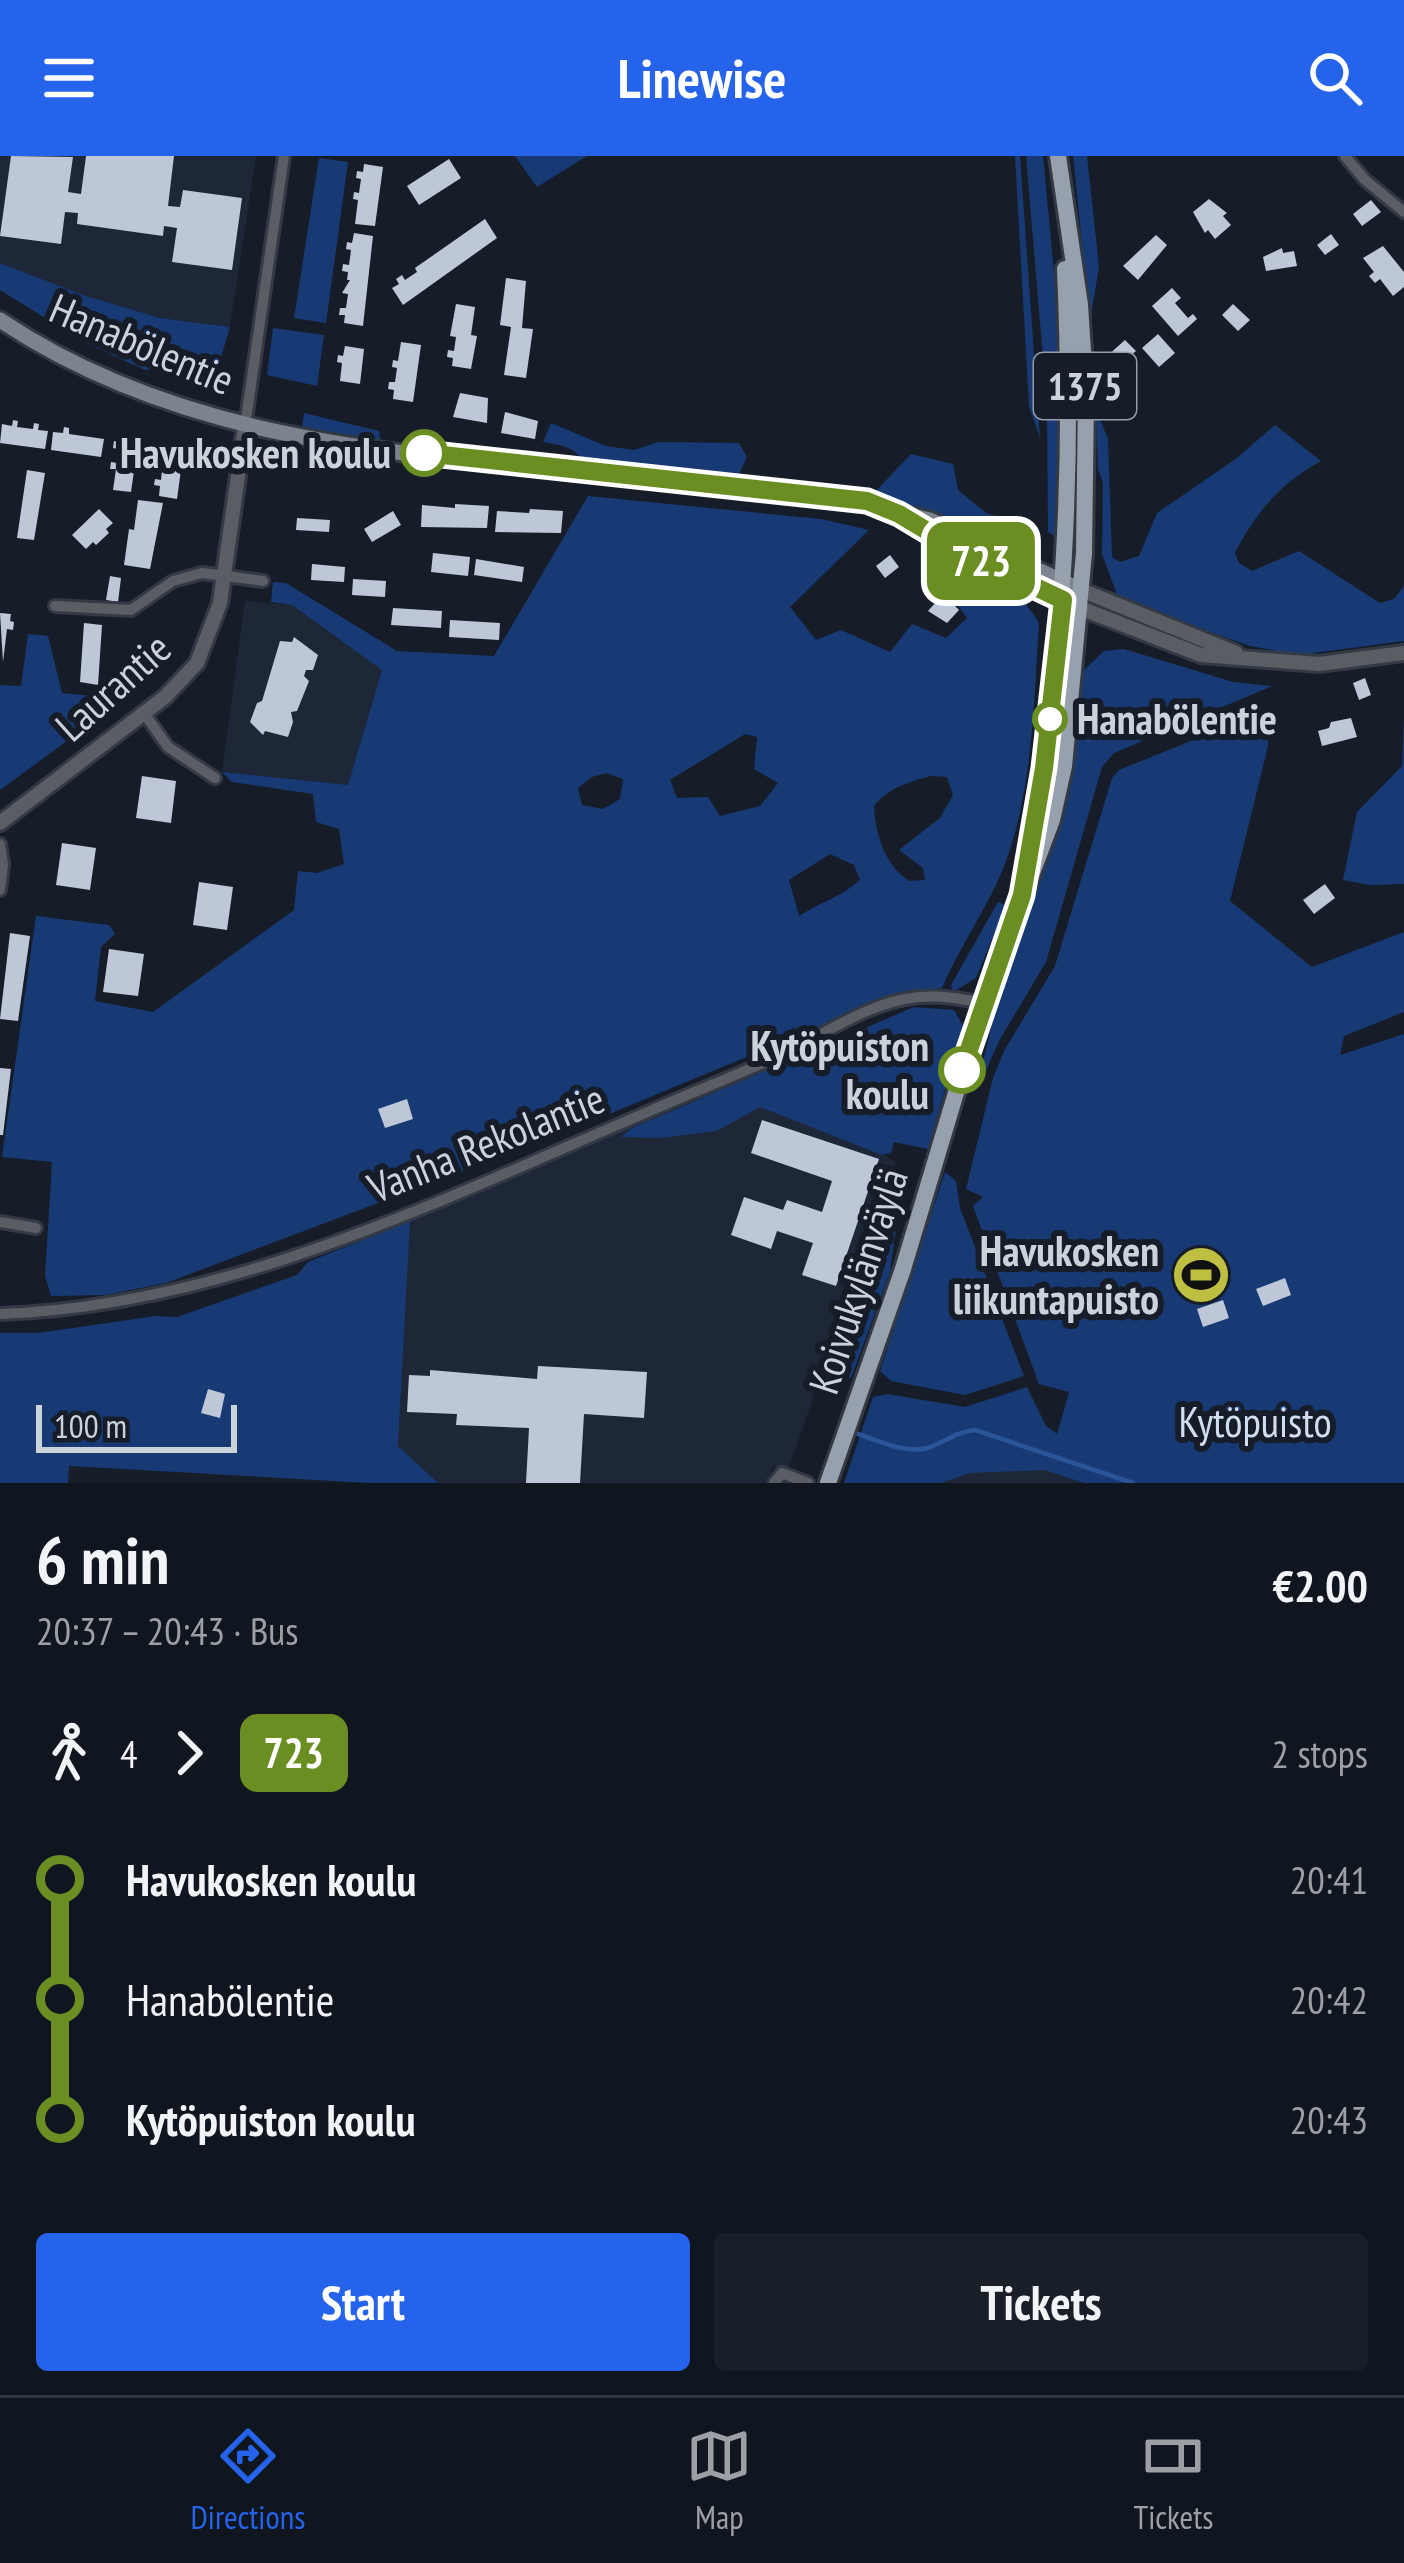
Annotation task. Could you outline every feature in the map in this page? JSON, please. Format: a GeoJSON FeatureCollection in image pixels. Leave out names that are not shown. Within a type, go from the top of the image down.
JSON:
{"type":"FeatureCollection","features":[{"type":"Feature","properties":{"kind":"main road","name":"Koivukylänväylä"},"geometry":{"type":"LineString","coordinates":[[828,1483],[902,1269],[982,1003],[1052,820],[1064,766],[1072,595],[1070,400],[1058,156]]}},
{"type":"Feature","properties":{"kind":"main road","name":"Hanabölentie"},"geometry":{"type":"LineString","coordinates":[[0,320],[106,377],[244,427],[409,452],[867,501],[929,520],[1072,595]]}},
{"type":"Feature","properties":{"kind":"street"},"geometry":{"type":"LineString","coordinates":[[244,427],[284,156]]}},
{"type":"Feature","properties":{"kind":"street"},"geometry":{"type":"LineString","coordinates":[[1345,156],[1364,179],[1404,212]]}},
{"type":"Feature","properties":{"kind":"street","name":"Laurantie"},"geometry":{"type":"LineString","coordinates":[[0,823],[144,713],[196,663],[220,603],[244,427]]}},
{"type":"Feature","properties":{"kind":"street"},"geometry":{"type":"LineString","coordinates":[[55,606],[131,610],[183,577],[221,575],[263,581]]}},
{"type":"Feature","properties":{"kind":"street"},"geometry":{"type":"LineString","coordinates":[[1072,595],[1202,656],[1318,664],[1404,652]]}},
{"type":"Feature","properties":{"kind":"street"},"geometry":{"type":"LineString","coordinates":[[144,713],[168,747],[215,778]]}},
{"type":"Feature","properties":{"kind":"street"},"geometry":{"type":"LineString","coordinates":[[0,844],[0,890]]}},
{"type":"Feature","properties":{"kind":"street","name":"Vanha Rekolantie"},"geometry":{"type":"LineString","coordinates":[[0,1314],[158,1295],[244,1272],[352,1234],[590,1136],[876,1008],[918,997],[982,1003]]}},
{"type":"Feature","properties":{"kind":"street"},"geometry":{"type":"LineString","coordinates":[[0,1222],[36,1228]]}},
{"type":"Feature","properties":{"kind":"street"},"geometry":{"type":"LineString","coordinates":[[774,1483],[782,1474],[808,1483]]}},
{"type":"Feature","properties":{"kind":"shaded area","name":"Havukosken koulu"},"geometry":{"type":"Polygon","coordinates":[[[0,156],[256,156],[230,327],[160,318],[0,263],[0,156]]]}},
{"type":"Feature","properties":{"kind":"shaded area"},"geometry":{"type":"Polygon","coordinates":[[[245,601],[292,605],[383,669],[348,785],[222,772],[245,601]]]}},
{"type":"Feature","properties":{"kind":"shaded area","name":"Kytöpuiston koulu"},"geometry":{"type":"Polygon","coordinates":[[[756,1078],[896,1162],[788,1470],[773,1466],[767,1483],[438,1483],[398,1447],[409,1214],[756,1078]]]}},
{"type":"Feature","properties":{"kind":"shaded area"},"geometry":{"type":"Polygon","coordinates":[[[925,1427],[1044,1470],[1084,1483],[906,1483],[925,1427]]]}},
{"type":"Feature","properties":{"kind":"green space"},"geometry":{"type":"Polygon","coordinates":[[[515,156],[587,156],[537,187],[515,156]]]}},
{"type":"Feature","properties":{"kind":"green space"},"geometry":{"type":"Polygon","coordinates":[[[1015,156],[1020,156],[1040,438],[1029,406],[1015,156]]]}},
{"type":"Feature","properties":{"kind":"green space"},"geometry":{"type":"Polygon","coordinates":[[[1026,156],[1043,156],[1058,315],[1062,418],[1057,538],[1048,532],[1047,405],[1026,156]]]}},
{"type":"Feature","properties":{"kind":"green space"},"geometry":{"type":"Polygon","coordinates":[[[1073,156],[1087,156],[1099,267],[1090,321],[1073,156]]]}},
{"type":"Feature","properties":{"kind":"green space"},"geometry":{"type":"Polygon","coordinates":[[[319,158],[348,162],[326,323],[294,318],[319,158]]]}},
{"type":"Feature","properties":{"kind":"green space"},"geometry":{"type":"Polygon","coordinates":[[[0,263],[160,318],[230,327],[216,374],[145,370],[84,342],[0,290],[0,263]]]}},
{"type":"Feature","properties":{"kind":"green space"},"geometry":{"type":"Polygon","coordinates":[[[273,328],[324,335],[317,386],[267,375],[273,328]]]}},
{"type":"Feature","properties":{"kind":"green space"},"geometry":{"type":"Polygon","coordinates":[[[1096,410],[1108,439],[1112,557],[1120,562],[1139,556],[1157,513],[1237,458],[1275,425],[1321,461],[1282,489],[1261,512],[1235,553],[1239,563],[1252,571],[1299,551],[1380,603],[1394,599],[1404,586],[1404,641],[1299,655],[1250,646],[1119,600],[1102,554],[1103,483],[1098,469],[1096,410]]]}},
{"type":"Feature","properties":{"kind":"green space"},"geometry":{"type":"Polygon","coordinates":[[[304,413],[379,431],[380,440],[302,429],[304,413]]]}},
{"type":"Feature","properties":{"kind":"green space"},"geometry":{"type":"Polygon","coordinates":[[[551,423],[606,446],[634,450],[659,442],[739,443],[747,457],[738,476],[581,460],[570,449],[543,442],[551,423]]]}},
{"type":"Feature","properties":{"kind":"green space"},"geometry":{"type":"Polygon","coordinates":[[[911,454],[953,464],[958,490],[986,513],[1039,529],[1037,548],[1020,549],[972,519],[929,514],[872,495],[911,454]]]}},
{"type":"Feature","properties":{"kind":"green space"},"geometry":{"type":"Polygon","coordinates":[[[588,496],[821,519],[869,530],[790,607],[816,640],[841,630],[890,652],[912,624],[946,638],[967,618],[937,577],[952,562],[1024,603],[1039,624],[1032,725],[1017,826],[994,889],[942,988],[894,996],[561,1134],[166,1283],[105,1295],[51,1296],[45,1276],[52,1162],[2,1157],[36,916],[109,925],[115,934],[101,947],[95,1001],[153,1012],[294,910],[298,871],[317,873],[344,864],[339,829],[316,822],[313,794],[232,782],[222,772],[348,785],[382,670],[292,605],[271,602],[273,582],[286,583],[397,651],[494,656],[588,496]],[[745,734],[670,780],[677,798],[708,797],[720,816],[760,806],[778,783],[754,769],[757,737],[745,734]],[[606,773],[578,788],[582,805],[603,809],[620,799],[623,779],[606,773]],[[947,777],[907,783],[874,806],[877,827],[894,866],[909,881],[925,880],[923,868],[899,850],[940,818],[953,795],[947,777]],[[830,854],[789,880],[799,916],[860,880],[854,865],[830,854]]]}},
{"type":"Feature","properties":{"kind":"green space"},"geometry":{"type":"Polygon","coordinates":[[[28,634],[48,636],[62,693],[93,696],[116,689],[86,727],[0,790],[0,685],[21,686],[28,634]]]}},
{"type":"Feature","properties":{"kind":"green space"},"geometry":{"type":"Polygon","coordinates":[[[1124,649],[1233,682],[1272,686],[1114,753],[1102,767],[1046,962],[984,1075],[980,1074],[996,1008],[1060,824],[1073,768],[1081,673],[1104,651],[1124,649]]]}},
{"type":"Feature","properties":{"kind":"green space","name":"Kytöpuisto"},"geometry":{"type":"Polygon","coordinates":[[[1270,709],[1268,746],[1230,901],[1312,967],[1404,932],[1404,1012],[1344,1036],[1340,1055],[1404,1034],[1404,1483],[1084,1483],[1044,1470],[970,1473],[941,1483],[844,1483],[873,1397],[887,1394],[965,1407],[1027,1387],[1046,1426],[1057,1434],[1069,1392],[1039,1384],[973,1206],[983,1197],[966,1189],[993,1078],[1055,966],[1112,778],[1119,770],[1270,709]]]}},
{"type":"Feature","properties":{"kind":"green space"},"geometry":{"type":"Polygon","coordinates":[[[1404,717],[1404,884],[1343,880],[1357,812],[1402,766],[1404,717]]]}},
{"type":"Feature","properties":{"kind":"green space"},"geometry":{"type":"Polygon","coordinates":[[[998,902],[1006,905],[976,978],[953,992],[951,985],[998,902]]]}},
{"type":"Feature","properties":{"kind":"green space"},"geometry":{"type":"Polygon","coordinates":[[[914,1007],[954,1010],[963,1026],[928,1149],[894,1142],[891,1153],[882,1155],[760,1107],[717,1131],[621,1137],[632,1128],[914,1007]]]}},
{"type":"Feature","properties":{"kind":"green space"},"geometry":{"type":"Polygon","coordinates":[[[945,1172],[956,1181],[960,1208],[1024,1376],[965,1395],[891,1381],[880,1371],[945,1172]]]}},
{"type":"Feature","properties":{"kind":"green space"},"geometry":{"type":"Polygon","coordinates":[[[893,1189],[901,1191],[890,1272],[851,1378],[839,1371],[836,1358],[893,1189]]]}},
{"type":"Feature","properties":{"kind":"green space"},"geometry":{"type":"Polygon","coordinates":[[[410,1221],[398,1446],[438,1483],[69,1466],[68,1483],[0,1483],[0,1333],[177,1317],[297,1275],[308,1262],[410,1221]]]}},
{"type":"Feature","properties":{"kind":"building"},"geometry":{"type":"Polygon","coordinates":[[[11,156],[73,157],[68,192],[81,194],[86,156],[174,156],[168,206],[180,207],[183,190],[242,198],[232,270],[172,262],[177,228],[164,226],[163,236],[77,224],[78,213],[65,212],[61,244],[0,236],[11,156]]]}},
{"type":"Feature","properties":{"kind":"building"},"geometry":{"type":"Polygon","coordinates":[[[449,159],[461,178],[419,205],[407,186],[449,159]]]}},
{"type":"Feature","properties":{"kind":"building"},"geometry":{"type":"Polygon","coordinates":[[[364,164],[383,167],[375,226],[355,224],[358,200],[353,199],[361,179],[356,178],[357,171],[363,172],[364,164]]]}},
{"type":"Feature","properties":{"kind":"building"},"geometry":{"type":"Polygon","coordinates":[[[1209,199],[1227,213],[1223,216],[1231,225],[1215,239],[1208,230],[1205,233],[1193,212],[1209,199]]]}},
{"type":"Feature","properties":{"kind":"building"},"geometry":{"type":"Polygon","coordinates":[[[1371,200],[1381,212],[1362,226],[1353,214],[1371,200]]]}},
{"type":"Feature","properties":{"kind":"building"},"geometry":{"type":"Polygon","coordinates":[[[485,219],[497,238],[403,305],[392,288],[399,284],[396,279],[402,275],[405,280],[417,272],[415,268],[485,219]]]}},
{"type":"Feature","properties":{"kind":"building"},"geometry":{"type":"Polygon","coordinates":[[[354,233],[373,236],[363,326],[344,323],[345,315],[339,315],[340,308],[346,308],[348,294],[342,293],[350,280],[348,272],[342,271],[343,264],[349,265],[347,242],[352,243],[354,233]]]}},
{"type":"Feature","properties":{"kind":"building"},"geometry":{"type":"Polygon","coordinates":[[[1331,234],[1339,245],[1325,255],[1317,245],[1331,234]]]}},
{"type":"Feature","properties":{"kind":"building"},"geometry":{"type":"Polygon","coordinates":[[[1156,235],[1167,245],[1138,280],[1123,266],[1156,235]]]}},
{"type":"Feature","properties":{"kind":"building"},"geometry":{"type":"Polygon","coordinates":[[[1383,246],[1404,272],[1404,287],[1393,296],[1380,279],[1375,283],[1369,276],[1374,272],[1363,258],[1383,246]]]}},
{"type":"Feature","properties":{"kind":"building"},"geometry":{"type":"Polygon","coordinates":[[[1282,248],[1283,253],[1294,251],[1297,266],[1266,271],[1263,257],[1282,248]]]}},
{"type":"Feature","properties":{"kind":"building"},"geometry":{"type":"Polygon","coordinates":[[[506,278],[526,281],[522,328],[533,329],[526,378],[504,375],[511,327],[500,325],[506,278]]]}},
{"type":"Feature","properties":{"kind":"building"},"geometry":{"type":"Polygon","coordinates":[[[1172,288],[1181,298],[1175,303],[1188,318],[1193,314],[1197,319],[1178,336],[1152,306],[1172,288]]]}},
{"type":"Feature","properties":{"kind":"building"},"geometry":{"type":"Polygon","coordinates":[[[456,304],[475,307],[471,335],[477,336],[471,369],[452,366],[453,358],[447,357],[448,350],[454,351],[456,337],[450,336],[456,304]]]}},
{"type":"Feature","properties":{"kind":"building"},"geometry":{"type":"Polygon","coordinates":[[[1233,304],[1250,320],[1238,331],[1222,315],[1233,304]]]}},
{"type":"Feature","properties":{"kind":"building"},"geometry":{"type":"Polygon","coordinates":[[[1158,334],[1175,353],[1159,367],[1142,348],[1158,334]]]}},
{"type":"Feature","properties":{"kind":"building"},"geometry":{"type":"Polygon","coordinates":[[[1125,340],[1136,351],[1106,377],[1096,366],[1125,340]]]}},
{"type":"Feature","properties":{"kind":"building"},"geometry":{"type":"Polygon","coordinates":[[[401,342],[421,345],[413,402],[393,399],[394,390],[388,389],[389,382],[395,382],[393,360],[398,361],[401,342]]]}},
{"type":"Feature","properties":{"kind":"building"},"geometry":{"type":"Polygon","coordinates":[[[345,346],[364,349],[360,384],[340,381],[338,355],[343,356],[345,346]]]}},
{"type":"Feature","properties":{"kind":"building"},"geometry":{"type":"Polygon","coordinates":[[[460,393],[488,398],[487,423],[453,417],[460,393]]]}},
{"type":"Feature","properties":{"kind":"building"},"geometry":{"type":"Polygon","coordinates":[[[505,412],[538,421],[535,439],[501,433],[505,412]]]}},
{"type":"Feature","properties":{"kind":"building"},"geometry":{"type":"Polygon","coordinates":[[[13,420],[18,421],[17,427],[33,429],[34,423],[39,424],[38,430],[48,431],[45,449],[0,443],[2,424],[12,426],[13,420]]]}},
{"type":"Feature","properties":{"kind":"building"},"geometry":{"type":"Polygon","coordinates":[[[64,427],[69,434],[104,439],[101,457],[51,450],[53,432],[63,433],[64,427]]]}},
{"type":"Feature","properties":{"kind":"building"},"geometry":{"type":"Polygon","coordinates":[[[121,433],[139,436],[131,492],[113,490],[116,469],[110,469],[111,462],[117,463],[118,449],[113,448],[121,433]]]}},
{"type":"Feature","properties":{"kind":"building"},"geometry":{"type":"Polygon","coordinates":[[[166,446],[184,448],[177,499],[159,496],[160,486],[154,485],[155,479],[161,480],[163,461],[158,454],[164,455],[166,446]]]}},
{"type":"Feature","properties":{"kind":"building"},"geometry":{"type":"Polygon","coordinates":[[[27,470],[45,473],[34,540],[17,538],[27,470]]]}},
{"type":"Feature","properties":{"kind":"building"},"geometry":{"type":"Polygon","coordinates":[[[138,500],[163,503],[150,569],[124,565],[138,500]]]}},
{"type":"Feature","properties":{"kind":"building"},"geometry":{"type":"Polygon","coordinates":[[[455,504],[489,506],[487,528],[421,527],[422,505],[455,508],[455,504]]]}},
{"type":"Feature","properties":{"kind":"building"},"geometry":{"type":"Polygon","coordinates":[[[99,509],[113,523],[106,529],[109,533],[86,549],[72,535],[99,509]]]}},
{"type":"Feature","properties":{"kind":"building"},"geometry":{"type":"Polygon","coordinates":[[[530,509],[563,511],[561,533],[495,532],[497,511],[529,513],[530,509]]]}},
{"type":"Feature","properties":{"kind":"building"},"geometry":{"type":"Polygon","coordinates":[[[393,511],[401,525],[372,542],[364,529],[393,511]]]}},
{"type":"Feature","properties":{"kind":"building"},"geometry":{"type":"Polygon","coordinates":[[[297,518],[330,520],[329,532],[296,530],[297,518]]]}},
{"type":"Feature","properties":{"kind":"building"},"geometry":{"type":"Polygon","coordinates":[[[433,553],[470,557],[468,576],[431,572],[433,553]]]}},
{"type":"Feature","properties":{"kind":"building"},"geometry":{"type":"Polygon","coordinates":[[[890,555],[899,567],[885,578],[876,566],[890,555]]]}},
{"type":"Feature","properties":{"kind":"building"},"geometry":{"type":"Polygon","coordinates":[[[476,559],[524,567],[522,582],[474,575],[476,559]]]}},
{"type":"Feature","properties":{"kind":"building"},"geometry":{"type":"Polygon","coordinates":[[[312,564],[345,567],[344,582],[311,580],[312,564]]]}},
{"type":"Feature","properties":{"kind":"building"},"geometry":{"type":"Polygon","coordinates":[[[110,576],[121,578],[118,602],[106,600],[110,576]]]}},
{"type":"Feature","properties":{"kind":"building"},"geometry":{"type":"Polygon","coordinates":[[[353,579],[386,581],[385,597],[352,595],[353,579]]]}},
{"type":"Feature","properties":{"kind":"building"},"geometry":{"type":"Polygon","coordinates":[[[943,594],[959,610],[947,623],[928,611],[943,594]]]}},
{"type":"Feature","properties":{"kind":"building"},"geometry":{"type":"Polygon","coordinates":[[[393,608],[442,611],[441,628],[391,625],[393,608]]]}},
{"type":"Feature","properties":{"kind":"building"},"geometry":{"type":"Polygon","coordinates":[[[0,613],[11,614],[14,622],[13,630],[7,629],[3,662],[0,613]]]}},
{"type":"Feature","properties":{"kind":"building"},"geometry":{"type":"Polygon","coordinates":[[[450,620],[500,623],[499,640],[449,637],[450,620]]]}},
{"type":"Feature","properties":{"kind":"building"},"geometry":{"type":"Polygon","coordinates":[[[84,623],[102,625],[98,685],[80,682],[84,623]]]}},
{"type":"Feature","properties":{"kind":"building"},"geometry":{"type":"Polygon","coordinates":[[[294,637],[318,655],[313,670],[306,670],[309,681],[297,711],[291,712],[288,737],[265,731],[263,735],[250,722],[262,701],[280,641],[292,642],[294,637]]]}},
{"type":"Feature","properties":{"kind":"building"},"geometry":{"type":"Polygon","coordinates":[[[1365,678],[1371,695],[1359,700],[1353,683],[1365,678]]]}},
{"type":"Feature","properties":{"kind":"building"},"geometry":{"type":"Polygon","coordinates":[[[1351,718],[1357,737],[1322,746],[1318,731],[1329,728],[1331,722],[1351,718]]]}},
{"type":"Feature","properties":{"kind":"building"},"geometry":{"type":"Polygon","coordinates":[[[142,776],[176,781],[171,823],[136,818],[142,776]]]}},
{"type":"Feature","properties":{"kind":"building"},"geometry":{"type":"Polygon","coordinates":[[[62,843],[96,848],[90,890],[56,885],[62,843]]]}},
{"type":"Feature","properties":{"kind":"building"},"geometry":{"type":"Polygon","coordinates":[[[199,882],[233,887],[227,930],[193,925],[199,882]]]}},
{"type":"Feature","properties":{"kind":"building"},"geometry":{"type":"Polygon","coordinates":[[[1325,884],[1335,898],[1314,914],[1303,900],[1325,884]]]}},
{"type":"Feature","properties":{"kind":"building"},"geometry":{"type":"Polygon","coordinates":[[[10,933],[30,936],[18,1021],[0,1019],[10,933]]]}},
{"type":"Feature","properties":{"kind":"building"},"geometry":{"type":"Polygon","coordinates":[[[109,949],[144,954],[138,996],[103,992],[109,949]]]}},
{"type":"Feature","properties":{"kind":"building"},"geometry":{"type":"Polygon","coordinates":[[[0,1068],[11,1069],[3,1135],[0,1135],[0,1068]]]}},
{"type":"Feature","properties":{"kind":"building"},"geometry":{"type":"Polygon","coordinates":[[[407,1099],[413,1119],[385,1128],[378,1109],[407,1099]]]}},
{"type":"Feature","properties":{"kind":"building"},"geometry":{"type":"Polygon","coordinates":[[[762,1120],[879,1159],[836,1286],[802,1275],[813,1243],[777,1231],[771,1249],[731,1235],[744,1197],[783,1210],[787,1200],[822,1212],[832,1181],[751,1153],[762,1120]]]}},
{"type":"Feature","properties":{"kind":"building"},"geometry":{"type":"Polygon","coordinates":[[[1285,1278],[1291,1295],[1263,1306],[1256,1289],[1285,1278]]]}},
{"type":"Feature","properties":{"kind":"building"},"geometry":{"type":"Polygon","coordinates":[[[1223,1300],[1229,1318],[1203,1327],[1197,1309],[1223,1300]]]}},
{"type":"Feature","properties":{"kind":"building"},"geometry":{"type":"Polygon","coordinates":[[[538,1366],[647,1372],[644,1418],[584,1414],[580,1483],[526,1483],[529,1428],[456,1425],[457,1414],[407,1412],[409,1375],[430,1376],[430,1370],[537,1379],[538,1366]]]}},
{"type":"Feature","properties":{"kind":"building"},"geometry":{"type":"Polygon","coordinates":[[[208,1389],[225,1394],[220,1418],[201,1413],[208,1389]]]}},
{"type":"Feature","properties":{"kind":"waterway"},"geometry":{"type":"LineString","coordinates":[[858,1434],[919,1449],[975,1430],[1133,1483]]}},
{"type":"Feature","properties":{"kind":"bus line","name":"723"},"geometry":{"type":"LineString","coordinates":[[424,453],[867,501],[1063,600],[1044,768],[1022,895],[962,1070]]}},
{"type":"Feature","properties":{"kind":"place","name":"Havukosken koulu"},"geometry":{"type":"Point","coordinates":[424,453]}},
{"type":"Feature","properties":{"kind":"place","name":"Hanabölentie"},"geometry":{"type":"Point","coordinates":[1050,719]}},
{"type":"Feature","properties":{"kind":"place","name":"Kytöpuiston koulu"},"geometry":{"type":"Point","coordinates":[962,1070]}},
{"type":"Feature","properties":{"kind":"place","name":"Havukosken liikuntapuisto"},"geometry":{"type":"Point","coordinates":[1201,1275]}}]}
